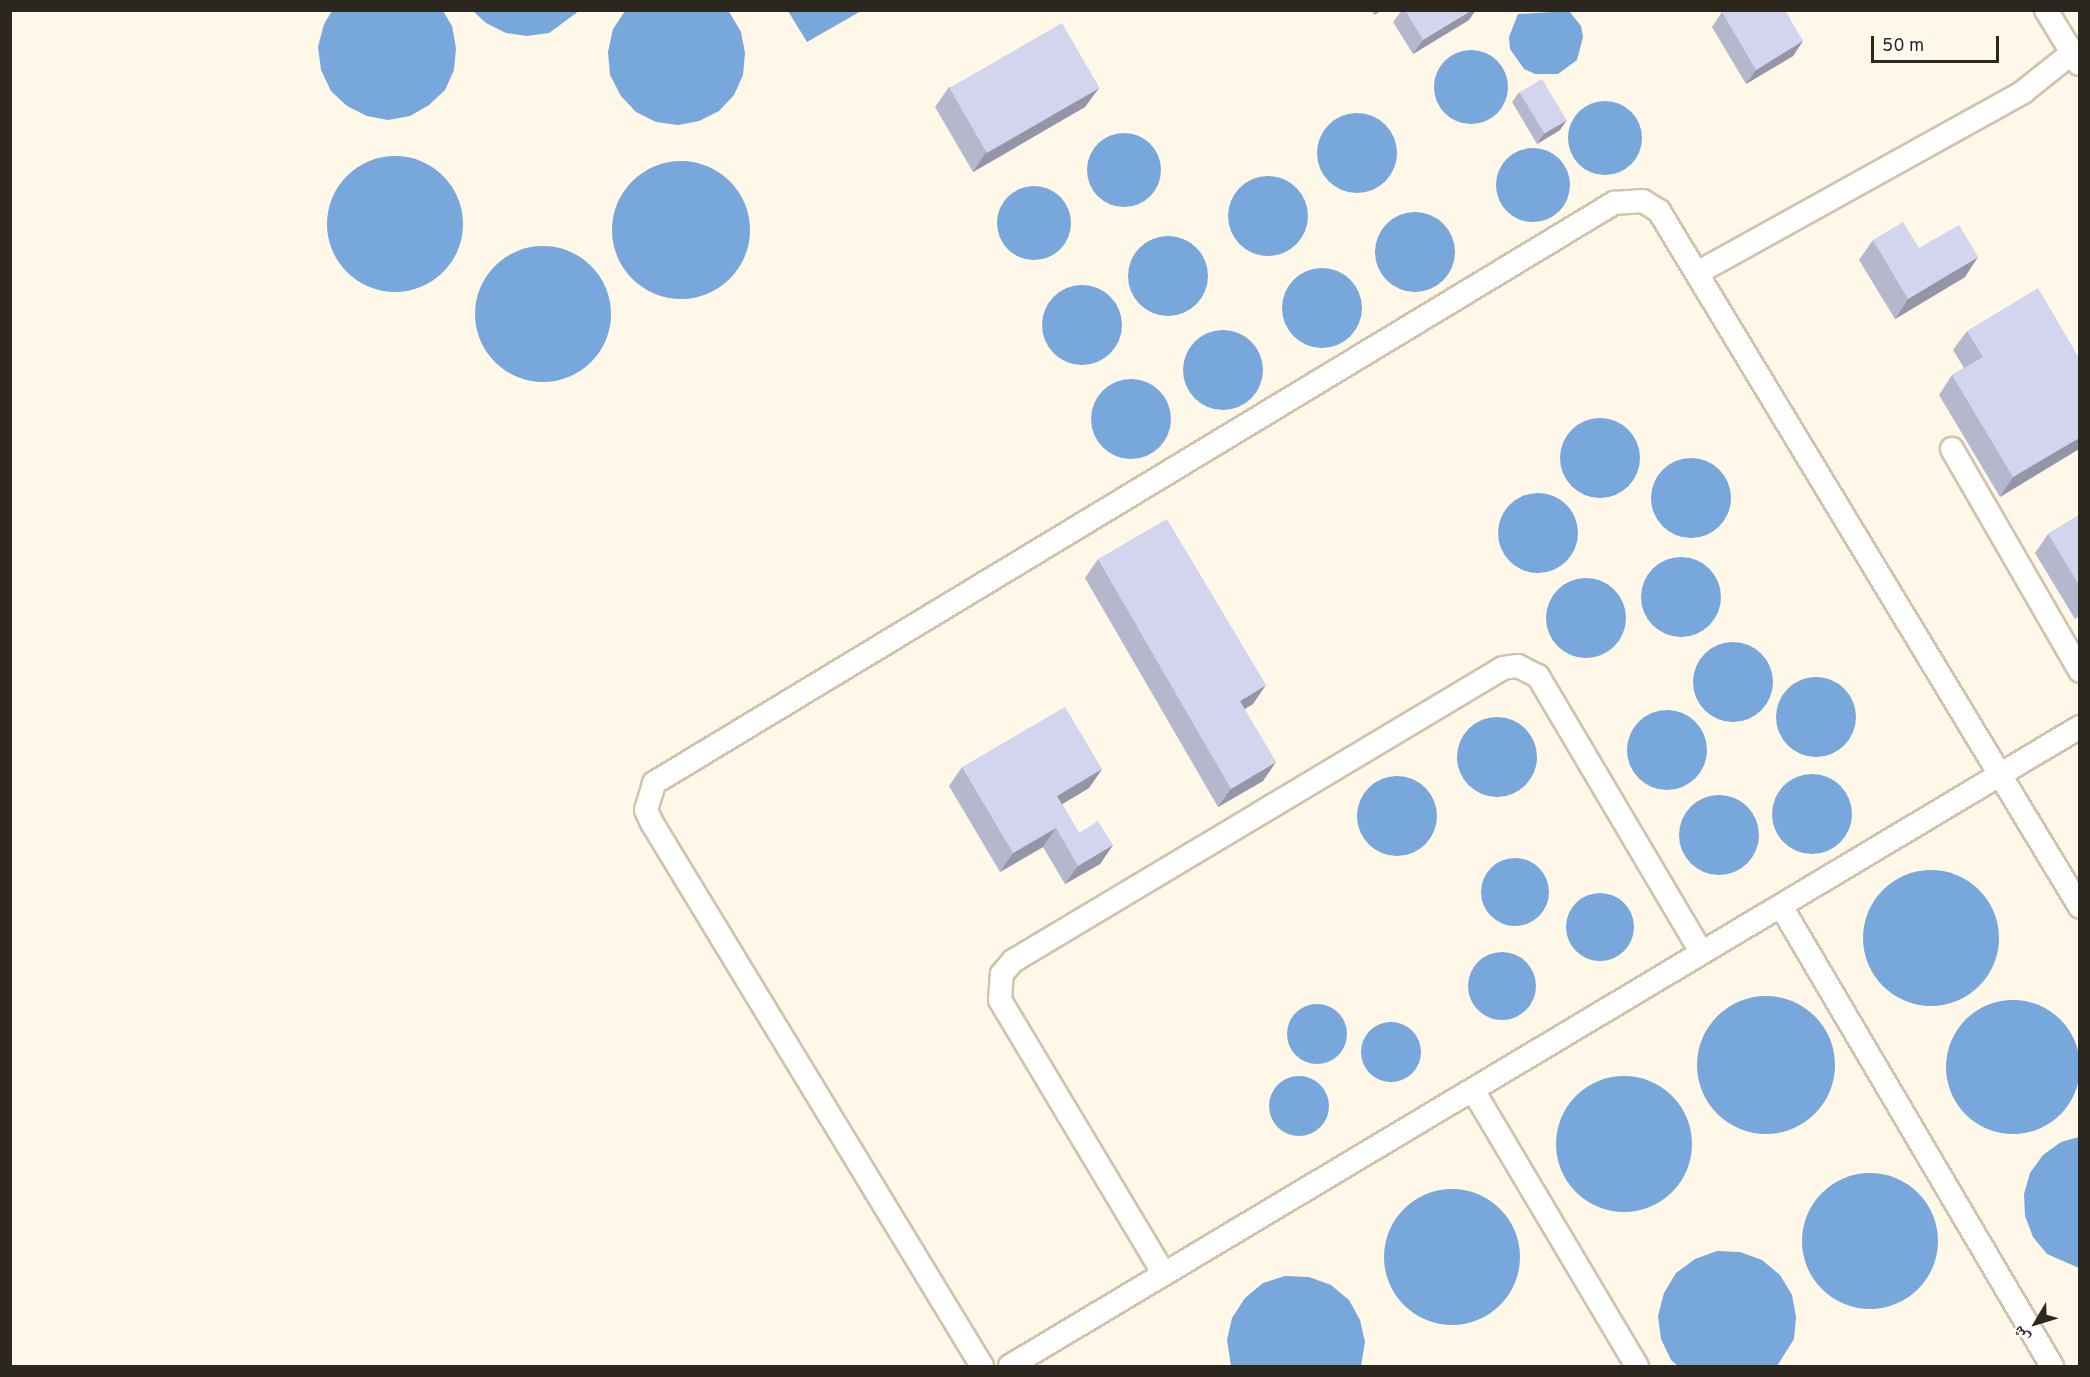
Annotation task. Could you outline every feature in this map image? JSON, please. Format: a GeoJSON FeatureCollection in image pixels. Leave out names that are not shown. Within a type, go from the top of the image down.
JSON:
{"type":"FeatureCollection","features":[{"type":"Feature","properties":{"kind":"lane"},"geometry":{"type":"LineString","coordinates":[[1697,273],[2024,92],[2076,59],[2046,10]]}},
{"type":"Feature","properties":{"kind":"lane"},"geometry":{"type":"LineString","coordinates":[[982,1366],[652,823],[646,810],[654,783],[1614,203],[1633,199],[1651,205],[1697,273],[2079,907]]}},
{"type":"Feature","properties":{"kind":"lane"},"geometry":{"type":"LineString","coordinates":[[1952,449],[2079,671]]}},
{"type":"Feature","properties":{"kind":"lane"},"geometry":{"type":"LineString","coordinates":[[1164,1274],[1000,1000],[1002,974],[1013,960],[1503,668],[1518,666],[1538,676],[1701,952]]}},
{"type":"Feature","properties":{"kind":"lane"},"geometry":{"type":"LineString","coordinates":[[1010,1366],[2079,727]]}},
{"type":"Feature","properties":{"kind":"lane"},"geometry":{"type":"LineString","coordinates":[[1781,906],[2052,1366]]}},
{"type":"Feature","properties":{"kind":"lane"},"geometry":{"type":"LineString","coordinates":[[1473,1090],[1637,1366]]}},
{"type":"Feature","properties":{"kind":"water"},"geometry":{"type":"Polygon","coordinates":[[[728,10],[741,32],[745,53],[743,75],[734,95],[719,111],[699,121],[678,125],[656,122],[636,112],[621,96],[610,75],[608,52],[613,29],[625,11],[728,10]]]}},
{"type":"Feature","properties":{"kind":"water"},"geometry":{"type":"Polygon","coordinates":[[[332,11],[443,11],[452,26],[456,48],[454,70],[445,90],[429,105],[410,116],[388,120],[367,116],[347,106],[331,91],[321,70],[318,47],[324,24],[332,11]]]}},
{"type":"Feature","properties":{"kind":"water"},"geometry":{"type":"Polygon","coordinates":[[[473,11],[579,11],[549,33],[527,36],[506,33],[486,23],[473,11]]]}},
{"type":"Feature","properties":{"kind":"water"},"geometry":{"type":"Polygon","coordinates":[[[788,11],[861,11],[807,42],[788,11]]]}},
{"type":"Feature","properties":{"kind":"water"},"geometry":{"type":"Polygon","coordinates":[[[1569,11],[1581,26],[1583,37],[1577,60],[1558,74],[1535,74],[1524,69],[1510,49],[1509,37],[1518,14],[1569,11]]]}},
{"type":"Feature","properties":{"kind":"water"},"geometry":{"type":"Polygon","coordinates":[[[1471,50],[1492,56],[1502,66],[1508,87],[1502,108],[1492,118],[1471,124],[1450,118],[1440,108],[1434,87],[1440,66],[1450,56],[1471,50]]]}},
{"type":"Feature","properties":{"kind":"water"},"geometry":{"type":"Polygon","coordinates":[[[1605,101],[1626,107],[1636,117],[1642,138],[1636,159],[1626,169],[1605,175],[1584,169],[1574,159],[1568,138],[1574,117],[1584,107],[1605,101]]]}},
{"type":"Feature","properties":{"kind":"water"},"geometry":{"type":"Polygon","coordinates":[[[1357,113],[1372,116],[1385,125],[1394,138],[1397,153],[1394,168],[1385,181],[1372,190],[1357,193],[1342,190],[1329,181],[1320,168],[1317,153],[1320,138],[1329,125],[1342,116],[1357,113]]]}},
{"type":"Feature","properties":{"kind":"water"},"geometry":{"type":"Polygon","coordinates":[[[1124,133],[1145,139],[1155,149],[1161,170],[1155,191],[1145,201],[1124,207],[1103,201],[1093,191],[1087,170],[1093,149],[1103,139],[1124,133]]]}},
{"type":"Feature","properties":{"kind":"water"},"geometry":{"type":"Polygon","coordinates":[[[1533,148],[1554,154],[1564,164],[1570,185],[1564,206],[1554,216],[1533,222],[1512,216],[1502,206],[1496,185],[1502,164],[1512,154],[1533,148]]]}},
{"type":"Feature","properties":{"kind":"water"},"geometry":{"type":"Polygon","coordinates":[[[395,156],[421,161],[433,167],[443,176],[452,186],[458,198],[463,224],[458,250],[452,262],[443,272],[433,281],[421,287],[395,292],[369,287],[357,281],[347,272],[338,262],[332,250],[327,224],[332,198],[338,186],[347,176],[357,167],[369,161],[395,156]]]}},
{"type":"Feature","properties":{"kind":"water"},"geometry":{"type":"Polygon","coordinates":[[[681,161],[707,167],[719,173],[729,182],[738,192],[744,204],[750,230],[744,256],[738,268],[729,278],[719,287],[707,293],[681,299],[655,293],[643,287],[633,278],[624,268],[618,256],[612,230],[618,204],[624,192],[633,182],[643,173],[655,167],[681,161]]]}},
{"type":"Feature","properties":{"kind":"water"},"geometry":{"type":"Polygon","coordinates":[[[1268,176],[1283,179],[1296,188],[1305,201],[1308,216],[1305,231],[1296,244],[1283,253],[1268,256],[1253,253],[1240,244],[1231,231],[1228,216],[1231,201],[1240,188],[1253,179],[1268,176]]]}},
{"type":"Feature","properties":{"kind":"water"},"geometry":{"type":"Polygon","coordinates":[[[1034,186],[1055,192],[1065,202],[1071,223],[1065,244],[1055,254],[1034,260],[1013,254],[1003,244],[997,223],[1003,202],[1013,192],[1034,186]]]}},
{"type":"Feature","properties":{"kind":"water"},"geometry":{"type":"Polygon","coordinates":[[[1415,212],[1430,215],[1443,224],[1452,237],[1455,252],[1452,267],[1443,280],[1430,289],[1415,292],[1400,289],[1387,280],[1378,267],[1375,252],[1378,237],[1387,224],[1400,215],[1415,212]]]}},
{"type":"Feature","properties":{"kind":"water"},"geometry":{"type":"Polygon","coordinates":[[[1168,236],[1183,239],[1196,248],[1205,261],[1208,276],[1205,291],[1196,304],[1183,313],[1168,316],[1153,313],[1140,304],[1131,291],[1128,276],[1131,261],[1140,248],[1153,239],[1168,236]]]}},
{"type":"Feature","properties":{"kind":"water"},"geometry":{"type":"Polygon","coordinates":[[[543,246],[569,251],[581,257],[591,266],[600,276],[606,288],[611,314],[606,340],[600,352],[591,362],[581,371],[569,377],[543,382],[517,377],[505,371],[495,362],[486,352],[480,340],[475,314],[480,288],[486,276],[495,266],[505,257],[517,251],[543,246]]]}},
{"type":"Feature","properties":{"kind":"water"},"geometry":{"type":"Polygon","coordinates":[[[1322,268],[1337,271],[1350,280],[1359,293],[1362,308],[1359,323],[1350,336],[1337,345],[1322,348],[1307,345],[1294,336],[1285,323],[1282,308],[1285,293],[1294,280],[1307,271],[1322,268]]]}},
{"type":"Feature","properties":{"kind":"water"},"geometry":{"type":"Polygon","coordinates":[[[1082,285],[1097,288],[1110,297],[1119,310],[1122,325],[1119,340],[1110,353],[1097,362],[1082,365],[1067,362],[1054,353],[1045,340],[1042,325],[1045,310],[1054,297],[1067,288],[1082,285]]]}},
{"type":"Feature","properties":{"kind":"water"},"geometry":{"type":"Polygon","coordinates":[[[1223,330],[1238,333],[1251,342],[1260,355],[1263,370],[1260,385],[1251,398],[1238,407],[1223,410],[1208,407],[1195,398],[1186,385],[1183,370],[1186,355],[1195,342],[1208,333],[1223,330]]]}},
{"type":"Feature","properties":{"kind":"water"},"geometry":{"type":"Polygon","coordinates":[[[1131,379],[1146,382],[1159,391],[1168,404],[1171,419],[1168,434],[1159,447],[1146,456],[1131,459],[1116,456],[1103,447],[1094,434],[1091,419],[1094,404],[1103,391],[1116,382],[1131,379]]]}},
{"type":"Feature","properties":{"kind":"water"},"geometry":{"type":"Polygon","coordinates":[[[1600,418],[1615,421],[1628,430],[1637,443],[1640,458],[1637,473],[1628,486],[1615,495],[1600,498],[1585,495],[1572,486],[1563,473],[1560,458],[1563,443],[1572,430],[1585,421],[1600,418]]]}},
{"type":"Feature","properties":{"kind":"water"},"geometry":{"type":"Polygon","coordinates":[[[1691,458],[1706,461],[1719,470],[1728,483],[1731,498],[1728,513],[1719,526],[1706,535],[1691,538],[1676,535],[1663,526],[1654,513],[1651,498],[1654,483],[1663,470],[1676,461],[1691,458]]]}},
{"type":"Feature","properties":{"kind":"water"},"geometry":{"type":"Polygon","coordinates":[[[1538,493],[1553,496],[1566,505],[1575,518],[1578,533],[1575,548],[1566,561],[1553,570],[1538,573],[1523,570],[1510,561],[1501,548],[1498,533],[1501,518],[1510,505],[1523,496],[1538,493]]]}},
{"type":"Feature","properties":{"kind":"water"},"geometry":{"type":"Polygon","coordinates":[[[1681,557],[1696,560],[1709,569],[1718,582],[1721,597],[1718,612],[1709,625],[1696,634],[1681,637],[1666,634],[1653,625],[1644,612],[1641,597],[1644,582],[1653,569],[1666,560],[1681,557]]]}},
{"type":"Feature","properties":{"kind":"water"},"geometry":{"type":"Polygon","coordinates":[[[1586,578],[1601,581],[1614,590],[1623,603],[1626,618],[1623,633],[1614,646],[1601,655],[1586,658],[1571,655],[1558,646],[1549,633],[1546,618],[1549,603],[1558,590],[1571,581],[1586,578]]]}},
{"type":"Feature","properties":{"kind":"water"},"geometry":{"type":"Polygon","coordinates":[[[1733,642],[1748,645],[1761,654],[1770,667],[1773,682],[1770,697],[1761,710],[1748,719],[1733,722],[1718,719],[1705,710],[1696,697],[1693,682],[1696,667],[1705,654],[1718,645],[1733,642]]]}},
{"type":"Feature","properties":{"kind":"water"},"geometry":{"type":"Polygon","coordinates":[[[1816,677],[1831,680],[1844,689],[1853,702],[1856,717],[1853,732],[1844,745],[1831,754],[1816,757],[1801,754],[1788,745],[1779,732],[1776,717],[1779,702],[1788,689],[1801,680],[1816,677]]]}},
{"type":"Feature","properties":{"kind":"water"},"geometry":{"type":"Polygon","coordinates":[[[1667,710],[1682,713],[1695,722],[1704,735],[1707,750],[1704,765],[1695,778],[1682,787],[1667,790],[1652,787],[1639,778],[1630,765],[1627,750],[1630,735],[1639,722],[1652,713],[1667,710]]]}},
{"type":"Feature","properties":{"kind":"water"},"geometry":{"type":"Polygon","coordinates":[[[1497,717],[1512,720],[1525,729],[1534,742],[1537,757],[1534,772],[1525,785],[1512,794],[1497,797],[1482,794],[1469,785],[1460,772],[1457,757],[1460,742],[1469,729],[1482,720],[1497,717]]]}},
{"type":"Feature","properties":{"kind":"water"},"geometry":{"type":"Polygon","coordinates":[[[1812,774],[1827,777],[1840,786],[1849,799],[1852,814],[1849,829],[1840,842],[1827,851],[1812,854],[1797,851],[1784,842],[1775,829],[1772,814],[1775,799],[1784,786],[1797,777],[1812,774]]]}},
{"type":"Feature","properties":{"kind":"water"},"geometry":{"type":"Polygon","coordinates":[[[1397,776],[1412,779],[1425,788],[1434,801],[1437,816],[1434,831],[1425,844],[1412,853],[1397,856],[1382,853],[1369,844],[1360,831],[1357,816],[1360,801],[1369,788],[1382,779],[1397,776]]]}},
{"type":"Feature","properties":{"kind":"water"},"geometry":{"type":"Polygon","coordinates":[[[1719,795],[1734,798],[1747,807],[1756,820],[1759,835],[1756,850],[1747,863],[1734,872],[1719,875],[1704,872],[1691,863],[1682,850],[1679,835],[1682,820],[1691,807],[1704,798],[1719,795]]]}},
{"type":"Feature","properties":{"kind":"water"},"geometry":{"type":"Polygon","coordinates":[[[1522,858],[1534,864],[1543,873],[1549,885],[1547,905],[1539,916],[1522,926],[1508,926],[1491,916],[1483,905],[1481,885],[1491,868],[1502,860],[1522,858]]]}},
{"type":"Feature","properties":{"kind":"water"},"geometry":{"type":"Polygon","coordinates":[[[1931,870],[1957,876],[1979,890],[1993,912],[1999,938],[1993,964],[1979,986],[1957,1000],[1931,1006],[1905,1000],[1883,986],[1869,964],[1863,938],[1869,912],[1883,890],[1905,876],[1931,870]]]}},
{"type":"Feature","properties":{"kind":"water"},"geometry":{"type":"Polygon","coordinates":[[[1607,893],[1619,899],[1628,908],[1634,920],[1632,940],[1624,951],[1607,961],[1593,961],[1576,951],[1568,940],[1566,920],[1576,903],[1587,895],[1607,893]]]}},
{"type":"Feature","properties":{"kind":"water"},"geometry":{"type":"Polygon","coordinates":[[[1509,952],[1521,958],[1530,967],[1536,979],[1534,999],[1526,1010],[1509,1020],[1495,1020],[1478,1010],[1470,999],[1468,979],[1478,962],[1489,954],[1509,952]]]}},
{"type":"Feature","properties":{"kind":"water"},"geometry":{"type":"Polygon","coordinates":[[[1766,996],[1792,1002],[1804,1008],[1814,1017],[1823,1027],[1829,1039],[1835,1065],[1829,1091],[1823,1103],[1814,1113],[1804,1122],[1792,1128],[1766,1134],[1740,1128],[1728,1122],[1718,1113],[1709,1103],[1703,1091],[1697,1065],[1703,1039],[1709,1027],[1718,1017],[1728,1008],[1740,1002],[1766,996]]]}},
{"type":"Feature","properties":{"kind":"water"},"geometry":{"type":"Polygon","coordinates":[[[2013,1000],[2039,1005],[2060,1020],[2075,1041],[2080,1067],[2075,1093],[2060,1114],[2039,1129],[2013,1134],[1987,1129],[1966,1114],[1951,1093],[1946,1067],[1951,1041],[1966,1020],[1987,1005],[2013,1000]]]}},
{"type":"Feature","properties":{"kind":"water"},"geometry":{"type":"Polygon","coordinates":[[[1317,1004],[1334,1009],[1342,1017],[1347,1034],[1342,1051],[1334,1059],[1317,1064],[1300,1059],[1292,1051],[1287,1034],[1292,1017],[1300,1009],[1317,1004]]]}},
{"type":"Feature","properties":{"kind":"water"},"geometry":{"type":"Polygon","coordinates":[[[1391,1022],[1408,1027],[1416,1035],[1421,1052],[1416,1069],[1408,1077],[1391,1082],[1374,1077],[1366,1069],[1361,1052],[1366,1035],[1374,1027],[1391,1022]]]}},
{"type":"Feature","properties":{"kind":"water"},"geometry":{"type":"Polygon","coordinates":[[[1299,1076],[1316,1081],[1324,1089],[1329,1106],[1324,1123],[1316,1131],[1299,1136],[1282,1131],[1274,1123],[1269,1106],[1274,1089],[1282,1081],[1299,1076]]]}},
{"type":"Feature","properties":{"kind":"water"},"geometry":{"type":"Polygon","coordinates":[[[1624,1076],[1650,1081],[1662,1087],[1672,1096],[1681,1106],[1687,1118],[1692,1144],[1687,1170],[1681,1182],[1672,1192],[1662,1201],[1650,1207],[1624,1212],[1598,1207],[1586,1201],[1576,1192],[1567,1182],[1561,1170],[1556,1144],[1561,1118],[1567,1106],[1576,1096],[1586,1087],[1598,1081],[1624,1076]]]}},
{"type":"Feature","properties":{"kind":"water"},"geometry":{"type":"Polygon","coordinates":[[[2080,1137],[2079,1268],[2047,1254],[2033,1237],[2025,1216],[2024,1194],[2030,1173],[2043,1155],[2061,1142],[2080,1137]]]}},
{"type":"Feature","properties":{"kind":"water"},"geometry":{"type":"Polygon","coordinates":[[[1870,1173],[1896,1178],[1908,1184],[1918,1193],[1927,1203],[1933,1215],[1938,1241],[1933,1267],[1927,1279],[1918,1289],[1908,1298],[1896,1304],[1870,1309],[1844,1304],[1832,1298],[1822,1289],[1813,1279],[1807,1267],[1802,1241],[1807,1215],[1813,1203],[1822,1193],[1832,1184],[1844,1178],[1870,1173]]]}},
{"type":"Feature","properties":{"kind":"water"},"geometry":{"type":"Polygon","coordinates":[[[1452,1189],[1478,1194],[1490,1200],[1500,1209],[1509,1219],[1515,1231],[1520,1257],[1515,1283],[1509,1295],[1500,1305],[1490,1314],[1478,1320],[1452,1325],[1426,1320],[1414,1314],[1404,1305],[1395,1295],[1389,1283],[1384,1257],[1389,1231],[1395,1219],[1404,1209],[1414,1200],[1426,1194],[1452,1189]]]}},
{"type":"Feature","properties":{"kind":"water"},"geometry":{"type":"Polygon","coordinates":[[[1717,1251],[1740,1252],[1762,1260],[1780,1275],[1792,1295],[1796,1317],[1794,1339],[1777,1366],[1678,1366],[1671,1360],[1661,1339],[1658,1316],[1664,1293],[1676,1273],[1695,1259],[1717,1251]]]}},
{"type":"Feature","properties":{"kind":"water"},"geometry":{"type":"Polygon","coordinates":[[[1285,1276],[1309,1277],[1331,1285],[1349,1300],[1360,1320],[1365,1342],[1361,1366],[1231,1366],[1227,1340],[1232,1318],[1245,1298],[1263,1283],[1285,1276]]]}},
{"type":"Feature","properties":{"kind":"building"},"geometry":{"type":"Polygon","coordinates":[[[1405,10],[1472,10],[1423,40],[1405,10]]]}},
{"type":"Feature","properties":{"kind":"building"},"geometry":{"type":"Polygon","coordinates":[[[1724,10],[1785,10],[1803,41],[1756,70],[1722,12],[1724,10]]]}},
{"type":"Feature","properties":{"kind":"building"},"geometry":{"type":"Polygon","coordinates":[[[1062,23],[1100,88],[987,153],[949,88],[1062,23]]]}},
{"type":"Feature","properties":{"kind":"building"},"geometry":{"type":"Polygon","coordinates":[[[1542,79],[1567,120],[1544,134],[1520,92],[1542,79]]]}},
{"type":"Feature","properties":{"kind":"building"},"geometry":{"type":"Polygon","coordinates":[[[1903,222],[1919,248],[1959,225],[1978,257],[1908,299],[1873,240],[1903,222]]]}},
{"type":"Feature","properties":{"kind":"building"},"geometry":{"type":"Polygon","coordinates":[[[2038,288],[2079,358],[2079,438],[2013,477],[1952,375],[1983,357],[1967,331],[2038,288]]]}},
{"type":"Feature","properties":{"kind":"building"},"geometry":{"type":"Polygon","coordinates":[[[2079,515],[2079,585],[2048,534],[2079,515]]]}},
{"type":"Feature","properties":{"kind":"building"},"geometry":{"type":"Polygon","coordinates":[[[1167,519],[1266,685],[1240,701],[1276,762],[1231,789],[1098,559],[1167,519]]]}},
{"type":"Feature","properties":{"kind":"building"},"geometry":{"type":"Polygon","coordinates":[[[1065,707],[1102,769],[1057,796],[1079,833],[1098,821],[1113,845],[1078,866],[1056,828],[1013,853],[962,767],[1065,707]]]}}]}
